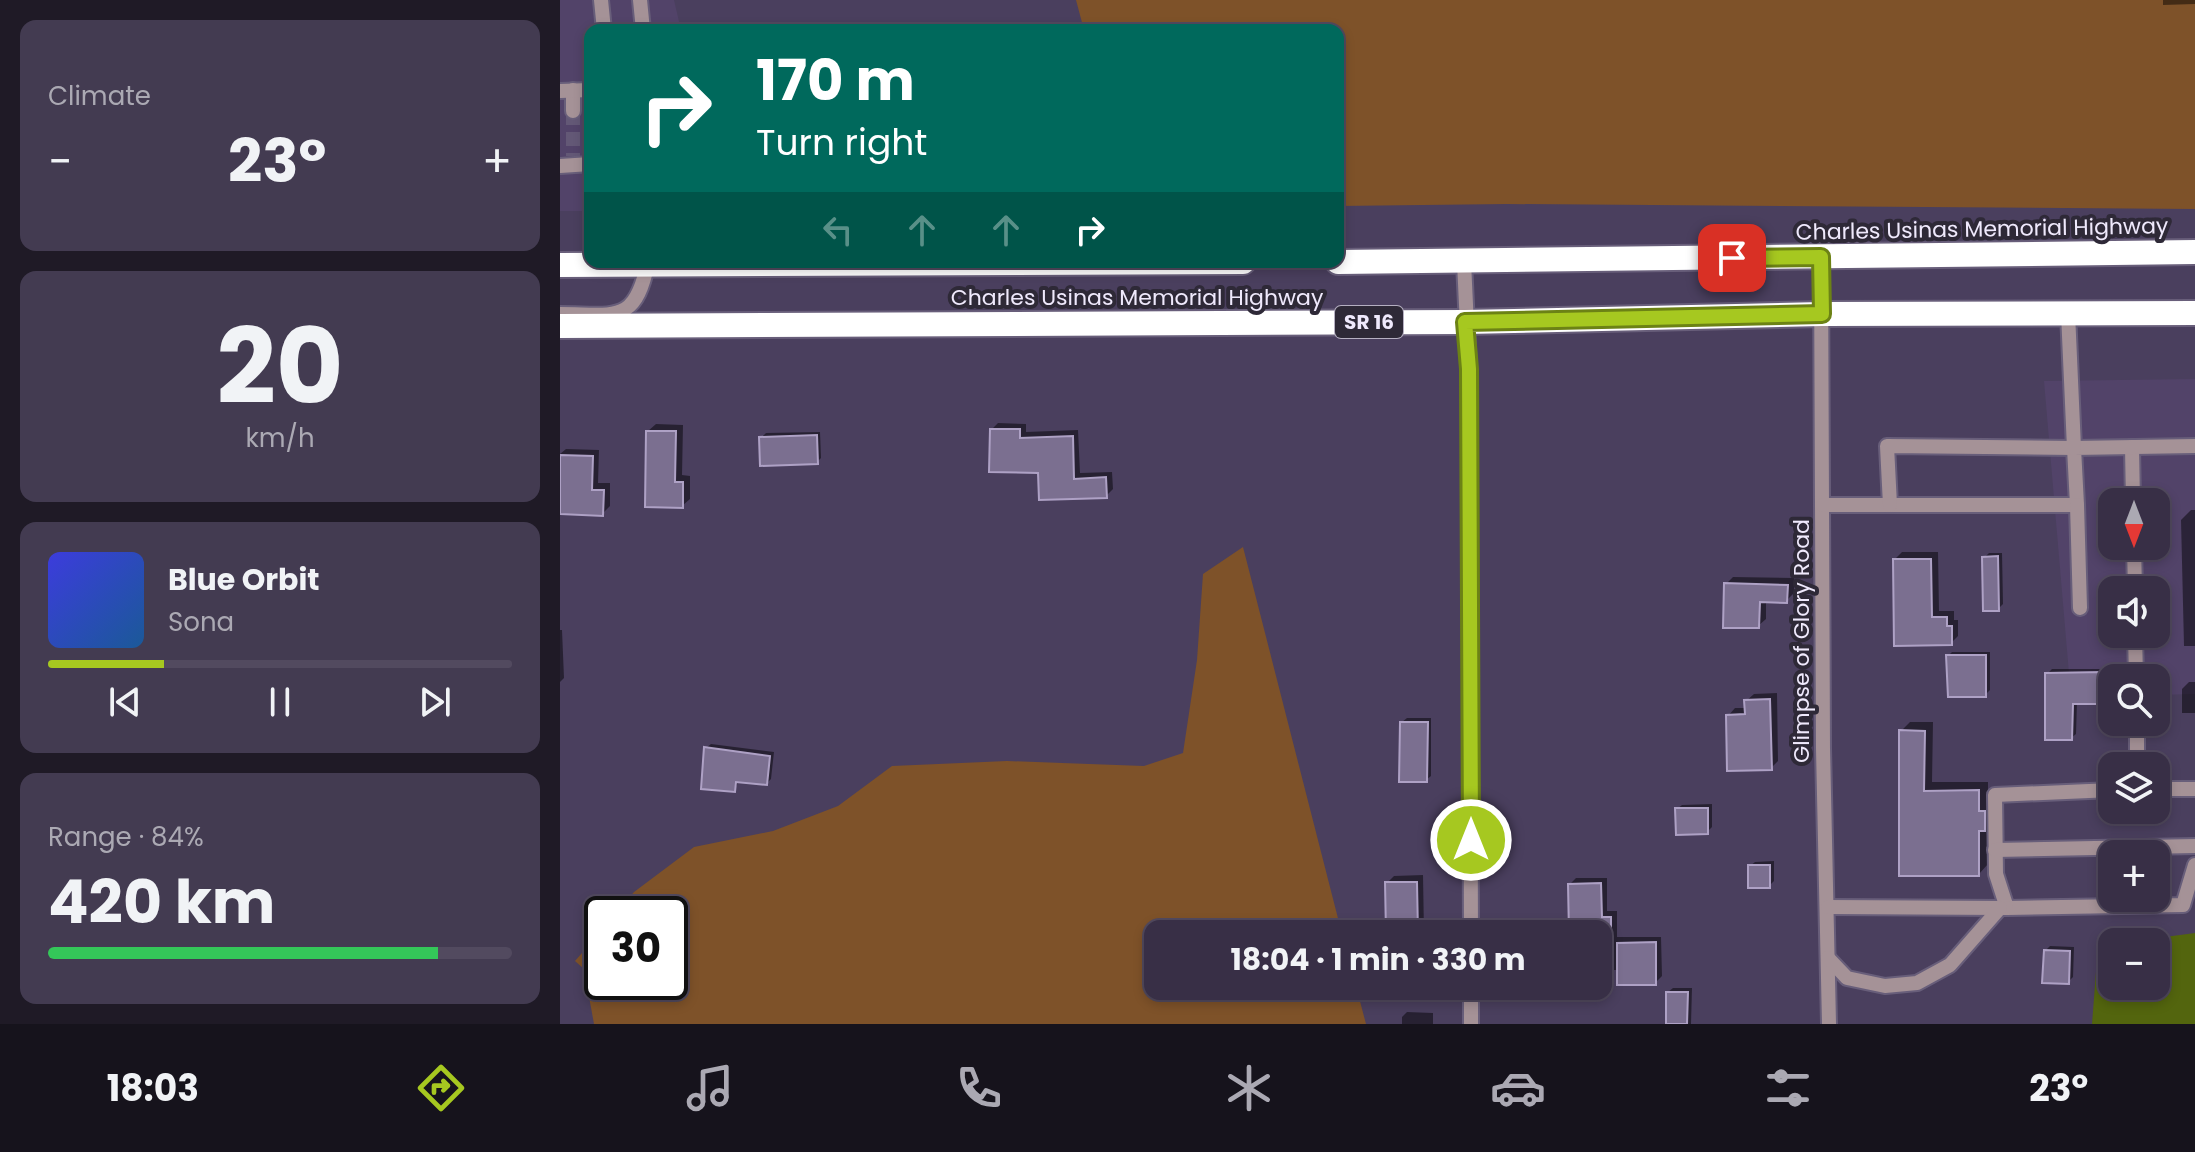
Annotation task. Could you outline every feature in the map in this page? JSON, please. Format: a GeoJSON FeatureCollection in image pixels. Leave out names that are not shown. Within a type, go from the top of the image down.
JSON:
{"type":"FeatureCollection","features":[{"type":"Feature","properties":{"kind":"highway","name":"Charles Usinas Memorial Highway"},"geometry":{"type":"LineString","coordinates":[[1344,262],[2195,252]]}},
{"type":"Feature","properties":{"kind":"highway","name":"Charles Usinas Memorial Highway"},"geometry":{"type":"LineString","coordinates":[[560,265],[584,264]]}},
{"type":"Feature","properties":{"kind":"highway","name":"Charles Usinas Memorial Highway"},"geometry":{"type":"LineString","coordinates":[[560,326],[1465,322],[1822,314],[2195,313]]}},
{"type":"Feature","properties":{"kind":"street"},"geometry":{"type":"LineString","coordinates":[[601,0],[603,24]]}},
{"type":"Feature","properties":{"kind":"street"},"geometry":{"type":"LineString","coordinates":[[640,0],[642,24]]}},
{"type":"Feature","properties":{"kind":"street"},"geometry":{"type":"LineString","coordinates":[[566,90],[573,111]]}},
{"type":"Feature","properties":{"kind":"street","name":"Glimpse of Glory Road"},"geometry":{"type":"LineString","coordinates":[[1821,257],[1823,748],[1829,1024]]}},
{"type":"Feature","properties":{"kind":"street"},"geometry":{"type":"LineString","coordinates":[[1464,262],[1469,369],[1471,920]]}},
{"type":"Feature","properties":{"kind":"street"},"geometry":{"type":"LineString","coordinates":[[560,314],[612,314],[631,307],[640,293],[646,268]]}},
{"type":"Feature","properties":{"kind":"street"},"geometry":{"type":"LineString","coordinates":[[2068,313],[2080,608]]}},
{"type":"Feature","properties":{"kind":"street"},"geometry":{"type":"LineString","coordinates":[[1890,505],[1887,446],[2195,446]]}},
{"type":"Feature","properties":{"kind":"street"},"geometry":{"type":"LineString","coordinates":[[2132,447],[2133,488]]}},
{"type":"Feature","properties":{"kind":"street"},"geometry":{"type":"LineString","coordinates":[[1823,505],[2077,505]]}},
{"type":"Feature","properties":{"kind":"street"},"geometry":{"type":"LineString","coordinates":[[2170,789],[2195,789]]}},
{"type":"Feature","properties":{"kind":"street"},"geometry":{"type":"LineString","coordinates":[[2003,908],[1996,874],[1995,795],[2098,791]]}},
{"type":"Feature","properties":{"kind":"street"},"geometry":{"type":"LineString","coordinates":[[1995,850],[2195,846]]}},
{"type":"Feature","properties":{"kind":"street"},"geometry":{"type":"LineString","coordinates":[[1828,907],[2183,905],[2195,865]]}},
{"type":"Feature","properties":{"kind":"street"},"geometry":{"type":"LineString","coordinates":[[1828,958],[1847,978],[1885,986],[1917,983],[1950,965],[2003,908]]}},
{"type":"Feature","properties":{"kind":"street"},"geometry":{"type":"LineString","coordinates":[[1471,1000],[1471,1024]]}},
{"type":"Feature","properties":{"kind":"shaded area"},"geometry":{"type":"Polygon","coordinates":[[[560,0],[674,0],[680,24],[584,24],[584,211],[560,211],[560,0]]]}},
{"type":"Feature","properties":{"kind":"shaded area"},"geometry":{"type":"Polygon","coordinates":[[[1076,0],[2195,0],[2195,209],[1507,204],[1344,206],[1344,24],[1082,24],[1076,0]]]}},
{"type":"Feature","properties":{"kind":"shaded area"},"geometry":{"type":"Polygon","coordinates":[[[2195,379],[2195,694],[2170,695],[2170,664],[2098,664],[2098,696],[2071,697],[2044,381],[2195,379]]]}},
{"type":"Feature","properties":{"kind":"shaded area"},"geometry":{"type":"Polygon","coordinates":[[[1243,547],[1338,920],[1144,920],[1144,1000],[1360,1000],[1366,1024],[594,1024],[590,1000],[688,1000],[688,896],[631,896],[694,847],[773,831],[838,806],[892,766],[1007,761],[1144,766],[1183,753],[1197,660],[1203,574],[1243,547]]]}},
{"type":"Feature","properties":{"kind":"shaded area"},"geometry":{"type":"Polygon","coordinates":[[[2195,933],[2195,1024],[2092,1024],[2098,946],[2098,1000],[2170,1000],[2170,936],[2195,933]]]}},
{"type":"Feature","properties":{"kind":"shaded area"},"geometry":{"type":"Polygon","coordinates":[[[584,951],[584,969],[575,961],[584,951]]]}},
{"type":"Feature","properties":{"kind":"building"},"geometry":{"type":"Polygon","coordinates":[[[990,429],[1020,429],[1020,438],[1073,436],[1074,479],[1106,477],[1107,498],[1039,500],[1038,473],[989,472],[990,429]]]}},
{"type":"Feature","properties":{"kind":"building"},"geometry":{"type":"Polygon","coordinates":[[[646,431],[676,431],[675,482],[683,482],[683,508],[645,507],[646,431]]]}},
{"type":"Feature","properties":{"kind":"building"},"geometry":{"type":"Polygon","coordinates":[[[817,435],[818,464],[760,466],[759,437],[817,435]]]}},
{"type":"Feature","properties":{"kind":"building"},"geometry":{"type":"Polygon","coordinates":[[[560,455],[593,456],[592,490],[604,490],[603,516],[560,514],[560,455]]]}},
{"type":"Feature","properties":{"kind":"building"},"geometry":{"type":"Polygon","coordinates":[[[1998,556],[1999,611],[1983,611],[1982,557],[1998,556]]]}},
{"type":"Feature","properties":{"kind":"building"},"geometry":{"type":"Polygon","coordinates":[[[1893,559],[1931,559],[1932,617],[1947,617],[1947,626],[1952,626],[1952,645],[1894,646],[1893,559]]]}},
{"type":"Feature","properties":{"kind":"building"},"geometry":{"type":"Polygon","coordinates":[[[1724,583],[1788,585],[1787,603],[1760,602],[1759,628],[1723,628],[1724,583]]]}},
{"type":"Feature","properties":{"kind":"building"},"geometry":{"type":"Polygon","coordinates":[[[1946,655],[1986,655],[1986,697],[1948,697],[1946,655]]]}},
{"type":"Feature","properties":{"kind":"building"},"geometry":{"type":"Polygon","coordinates":[[[2098,672],[2098,704],[2073,704],[2072,740],[2045,740],[2045,673],[2098,672]]]}},
{"type":"Feature","properties":{"kind":"building"},"geometry":{"type":"Polygon","coordinates":[[[1770,699],[1772,770],[1727,771],[1726,715],[1745,714],[1744,700],[1770,699]]]}},
{"type":"Feature","properties":{"kind":"building"},"geometry":{"type":"Polygon","coordinates":[[[1400,722],[1428,722],[1427,782],[1399,782],[1400,722]]]}},
{"type":"Feature","properties":{"kind":"building"},"geometry":{"type":"Polygon","coordinates":[[[1899,730],[1925,731],[1924,791],[1979,790],[1979,811],[1985,811],[1985,831],[1979,831],[1979,876],[1899,876],[1899,730]]]}},
{"type":"Feature","properties":{"kind":"building"},"geometry":{"type":"Polygon","coordinates":[[[704,747],[770,756],[767,785],[736,782],[735,792],[701,789],[704,747]]]}},
{"type":"Feature","properties":{"kind":"building"},"geometry":{"type":"Polygon","coordinates":[[[1675,808],[1708,808],[1708,834],[1676,835],[1675,808]]]}},
{"type":"Feature","properties":{"kind":"building"},"geometry":{"type":"Polygon","coordinates":[[[1748,865],[1770,865],[1770,888],[1748,888],[1748,865]]]}},
{"type":"Feature","properties":{"kind":"building"},"geometry":{"type":"Polygon","coordinates":[[[1385,882],[1417,882],[1418,920],[1386,920],[1385,882]]]}},
{"type":"Feature","properties":{"kind":"building"},"geometry":{"type":"Polygon","coordinates":[[[1601,883],[1602,917],[1611,917],[1611,920],[1569,920],[1568,884],[1601,883]]]}},
{"type":"Feature","properties":{"kind":"building"},"geometry":{"type":"Polygon","coordinates":[[[1656,942],[1656,985],[1617,985],[1617,943],[1656,942]]]}},
{"type":"Feature","properties":{"kind":"building"},"geometry":{"type":"Polygon","coordinates":[[[2044,950],[2070,951],[2069,984],[2042,983],[2044,950]]]}},
{"type":"Feature","properties":{"kind":"building"},"geometry":{"type":"Polygon","coordinates":[[[1666,992],[1688,992],[1687,1024],[1666,1024],[1666,992]]]}},
{"type":"Feature","properties":{"kind":"tunnel"},"geometry":{"type":"LineString","coordinates":[[573,111],[573,156]]}},
{"type":"Feature","properties":{"kind":"route"},"geometry":{"type":"LineString","coordinates":[[1471,840],[1469,369],[1465,322],[1822,314],[1821,257],[1732,258]]}}]}
